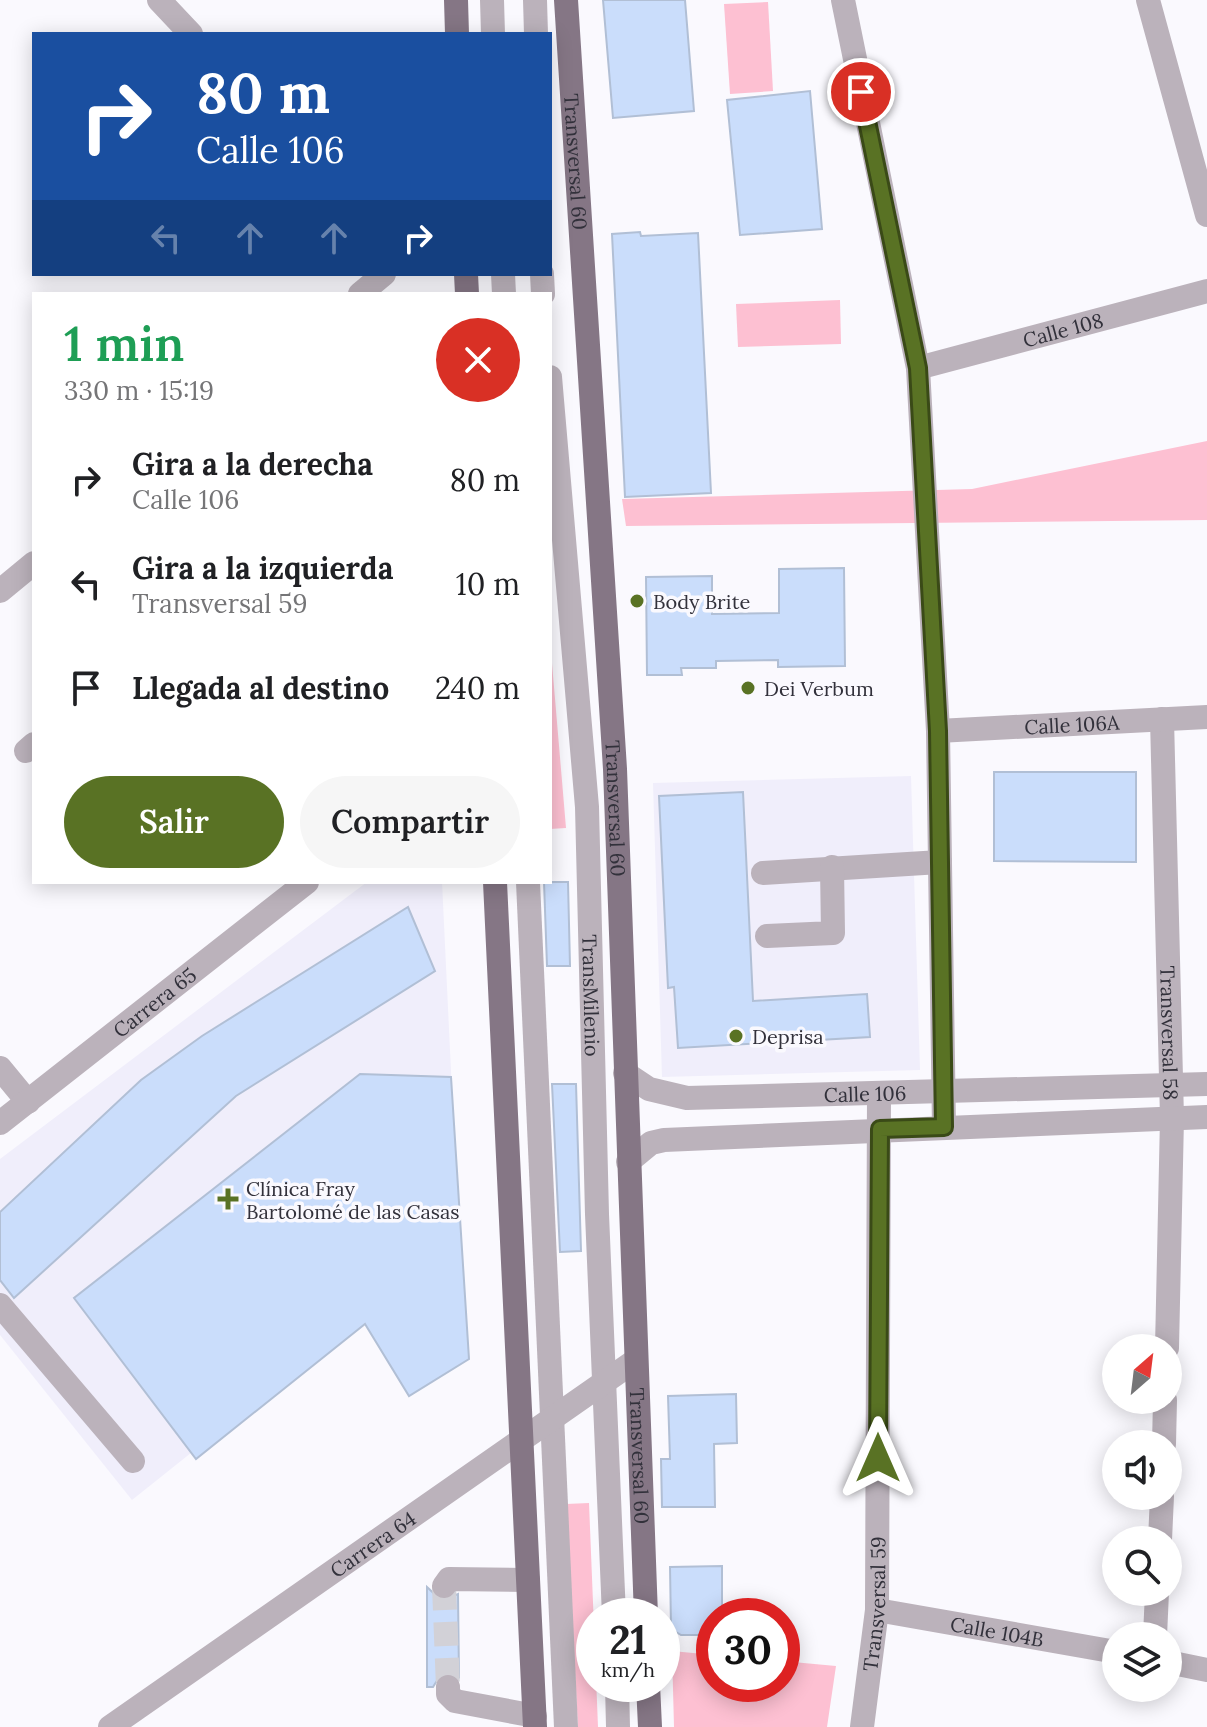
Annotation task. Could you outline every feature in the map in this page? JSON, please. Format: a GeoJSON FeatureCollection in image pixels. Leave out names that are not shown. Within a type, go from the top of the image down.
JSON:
{"type":"FeatureCollection","features":[{"type":"Feature","properties":{"kind":"main road"},"geometry":{"type":"LineString","coordinates":[[456,0],[457,32]]}},
{"type":"Feature","properties":{"kind":"main road","name":"Transversal 60"},"geometry":{"type":"LineString","coordinates":[[566,0],[615,769],[645,1598]]}},
{"type":"Feature","properties":{"kind":"main road"},"geometry":{"type":"LineString","coordinates":[[495,884],[535,1722]]}},
{"type":"Feature","properties":{"kind":"main road"},"geometry":{"type":"LineString","coordinates":[[649,1702],[650,1727]]}},
{"type":"Feature","properties":{"kind":"street"},"geometry":{"type":"LineString","coordinates":[[159,0],[189,32]]}},
{"type":"Feature","properties":{"kind":"street"},"geometry":{"type":"LineString","coordinates":[[492,0],[493,32]]}},
{"type":"Feature","properties":{"kind":"street"},"geometry":{"type":"LineString","coordinates":[[535,0],[536,32]]}},
{"type":"Feature","properties":{"kind":"street"},"geometry":{"type":"LineString","coordinates":[[843,0],[918,368],[938,731],[944,1127]]}},
{"type":"Feature","properties":{"kind":"street"},"geometry":{"type":"LineString","coordinates":[[1148,0],[1207,215]]}},
{"type":"Feature","properties":{"kind":"street"},"geometry":{"type":"LineString","coordinates":[[362,292],[382,276]]}},
{"type":"Feature","properties":{"kind":"street","name":"Calle 108"},"geometry":{"type":"LineString","coordinates":[[918,368],[1207,291]]}},
{"type":"Feature","properties":{"kind":"street","name":"TransMilenio"},"geometry":{"type":"LineString","coordinates":[[552,400],[587,807],[597,1214],[613,1598]]}},
{"type":"Feature","properties":{"kind":"street"},"geometry":{"type":"LineString","coordinates":[[0,591],[32,565]]}},
{"type":"Feature","properties":{"kind":"street","name":"Calle 106A"},"geometry":{"type":"LineString","coordinates":[[938,731],[1207,717]]}},
{"type":"Feature","properties":{"kind":"street","name":"Transversal 58"},"geometry":{"type":"LineString","coordinates":[[1162,719],[1172,1118],[1167,1334]]}},
{"type":"Feature","properties":{"kind":"street"},"geometry":{"type":"LineString","coordinates":[[763,873],[940,862]]}},
{"type":"Feature","properties":{"kind":"street"},"geometry":{"type":"LineString","coordinates":[[767,936],[833,933],[832,867]]}},
{"type":"Feature","properties":{"kind":"street","name":"Carrera 65"},"geometry":{"type":"LineString","coordinates":[[0,1123],[304,884]]}},
{"type":"Feature","properties":{"kind":"street"},"geometry":{"type":"LineString","coordinates":[[528,884],[566,1727]]}},
{"type":"Feature","properties":{"kind":"street"},"geometry":{"type":"LineString","coordinates":[[0,1068],[28,1102]]}},
{"type":"Feature","properties":{"kind":"street","name":"Calle 106"},"geometry":{"type":"LineString","coordinates":[[625,1073],[656,1092],[687,1098],[1207,1084]]}},
{"type":"Feature","properties":{"kind":"street","name":"Transversal 59"},"geometry":{"type":"LineString","coordinates":[[862,1727],[877,1610],[879,1095]]}},
{"type":"Feature","properties":{"kind":"street","name":"Calle 106"},"geometry":{"type":"LineString","coordinates":[[628,1162],[651,1143],[664,1140],[1207,1117]]}},
{"type":"Feature","properties":{"kind":"street"},"geometry":{"type":"LineString","coordinates":[[0,1305],[133,1461]]}},
{"type":"Feature","properties":{"kind":"street","name":"Carrera 64"},"geometry":{"type":"LineString","coordinates":[[110,1727],[636,1360]]}},
{"type":"Feature","properties":{"kind":"street"},"geometry":{"type":"LineString","coordinates":[[444,1586],[449,1579],[528,1580]]}},
{"type":"Feature","properties":{"kind":"street","name":"Calle 104B"},"geometry":{"type":"LineString","coordinates":[[877,1610],[1102,1650]]}},
{"type":"Feature","properties":{"kind":"street"},"geometry":{"type":"LineString","coordinates":[[1182,1665],[1207,1670]]}},
{"type":"Feature","properties":{"kind":"street"},"geometry":{"type":"LineString","coordinates":[[448,1687],[448,1694],[455,1701],[535,1722]]}},
{"type":"Feature","properties":{"kind":"street"},"geometry":{"type":"LineString","coordinates":[[617,1702],[618,1727]]}},
{"type":"Feature","properties":{"kind":"shaded area"},"geometry":{"type":"Polygon","coordinates":[[[768,2],[773,91],[730,94],[724,4],[768,2]]]}},
{"type":"Feature","properties":{"kind":"shaded area"},"geometry":{"type":"Polygon","coordinates":[[[840,300],[841,344],[738,347],[736,304],[840,300]]]}},
{"type":"Feature","properties":{"kind":"shaded area"},"geometry":{"type":"Polygon","coordinates":[[[1207,441],[1207,520],[626,526],[622,499],[972,489],[1207,441]]]}},
{"type":"Feature","properties":{"kind":"shaded area"},"geometry":{"type":"Polygon","coordinates":[[[552,664],[566,828],[552,829],[552,664]]]}},
{"type":"Feature","properties":{"kind":"shaded area"},"geometry":{"type":"Polygon","coordinates":[[[911,776],[920,1070],[662,1077],[653,783],[911,776]]]}},
{"type":"Feature","properties":{"kind":"shaded area","name":"Clínica Fray Bartolomé de las Casas"},"geometry":{"type":"Polygon","coordinates":[[[364,884],[442,884],[459,1239],[132,1500],[0,1335],[0,1159],[364,884]]]}},
{"type":"Feature","properties":{"kind":"shaded area"},"geometry":{"type":"Polygon","coordinates":[[[589,1503],[593,1598],[576,1598],[576,1690],[566,1504],[589,1503]]]}},
{"type":"Feature","properties":{"kind":"shaded area"},"geometry":{"type":"Polygon","coordinates":[[[680,1652],[696,1653],[696,1702],[800,1702],[800,1663],[836,1666],[827,1727],[674,1727],[673,1702],[680,1702],[680,1652]]]}},
{"type":"Feature","properties":{"kind":"shaded area"},"geometry":{"type":"Polygon","coordinates":[[[577,1702],[597,1702],[598,1727],[578,1727],[577,1702]]]}},
{"type":"Feature","properties":{"kind":"building"},"geometry":{"type":"Polygon","coordinates":[[[603,0],[685,0],[694,111],[613,118],[603,0]]]}},
{"type":"Feature","properties":{"kind":"building"},"geometry":{"type":"Polygon","coordinates":[[[810,91],[822,229],[740,235],[727,100],[810,91]]]}},
{"type":"Feature","properties":{"kind":"building"},"geometry":{"type":"Polygon","coordinates":[[[640,232],[641,236],[698,233],[711,493],[625,497],[612,234],[640,232]]]}},
{"type":"Feature","properties":{"kind":"building"},"geometry":{"type":"Polygon","coordinates":[[[844,568],[845,666],[778,667],[778,660],[716,661],[716,668],[681,668],[682,675],[647,675],[646,577],[712,576],[712,614],[779,613],[779,569],[844,568]]]}},
{"type":"Feature","properties":{"kind":"building"},"geometry":{"type":"Polygon","coordinates":[[[994,772],[1136,772],[1136,862],[994,861],[994,772]]]}},
{"type":"Feature","properties":{"kind":"building"},"geometry":{"type":"Polygon","coordinates":[[[743,792],[753,1001],[867,994],[870,1037],[678,1048],[674,987],[668,988],[659,796],[743,792]]]}},
{"type":"Feature","properties":{"kind":"building"},"geometry":{"type":"Polygon","coordinates":[[[568,882],[570,966],[547,966],[544,884],[568,882]]]}},
{"type":"Feature","properties":{"kind":"building"},"geometry":{"type":"Polygon","coordinates":[[[408,907],[435,971],[236,1096],[14,1298],[0,1280],[0,1212],[141,1080],[202,1036],[408,907]]]}},
{"type":"Feature","properties":{"kind":"building"},"geometry":{"type":"Polygon","coordinates":[[[360,1074],[451,1077],[469,1359],[409,1396],[365,1324],[196,1459],[74,1298],[360,1074]]]}},
{"type":"Feature","properties":{"kind":"building"},"geometry":{"type":"Polygon","coordinates":[[[552,1084],[576,1084],[581,1251],[560,1252],[552,1084]]]}},
{"type":"Feature","properties":{"kind":"building"},"geometry":{"type":"Polygon","coordinates":[[[736,1394],[737,1443],[714,1444],[715,1507],[662,1507],[661,1459],[670,1459],[668,1396],[736,1394]]]}},
{"type":"Feature","properties":{"kind":"building"},"geometry":{"type":"Polygon","coordinates":[[[722,1566],[722,1598],[696,1598],[696,1635],[680,1634],[680,1598],[671,1598],[670,1567],[722,1566]]]}},
{"type":"Feature","properties":{"kind":"building"},"geometry":{"type":"Polygon","coordinates":[[[427,1587],[442,1601],[458,1594],[459,1677],[449,1672],[441,1674],[433,1687],[427,1687],[427,1587]]]}},
{"type":"Feature","properties":{"kind":"tunnel"},"geometry":{"type":"LineString","coordinates":[[444,1586],[448,1687]]}},
{"type":"Feature","properties":{"kind":"place","name":"Body Brite"},"geometry":{"type":"Point","coordinates":[637,601]}},
{"type":"Feature","properties":{"kind":"place","name":"Dei Verbum"},"geometry":{"type":"Point","coordinates":[748,688]}},
{"type":"Feature","properties":{"kind":"place","name":"Deprisa"},"geometry":{"type":"Point","coordinates":[736,1036]}},
{"type":"Feature","properties":{"kind":"place","name":"Clínica Fray Bartolomé de las Casas"},"geometry":{"type":"Point","coordinates":[228,1199]}},
{"type":"Feature","properties":{"kind":"route"},"geometry":{"type":"LineString","coordinates":[[861,92],[918,368],[938,731],[944,1127],[880,1129],[878,1458]]}}]}
